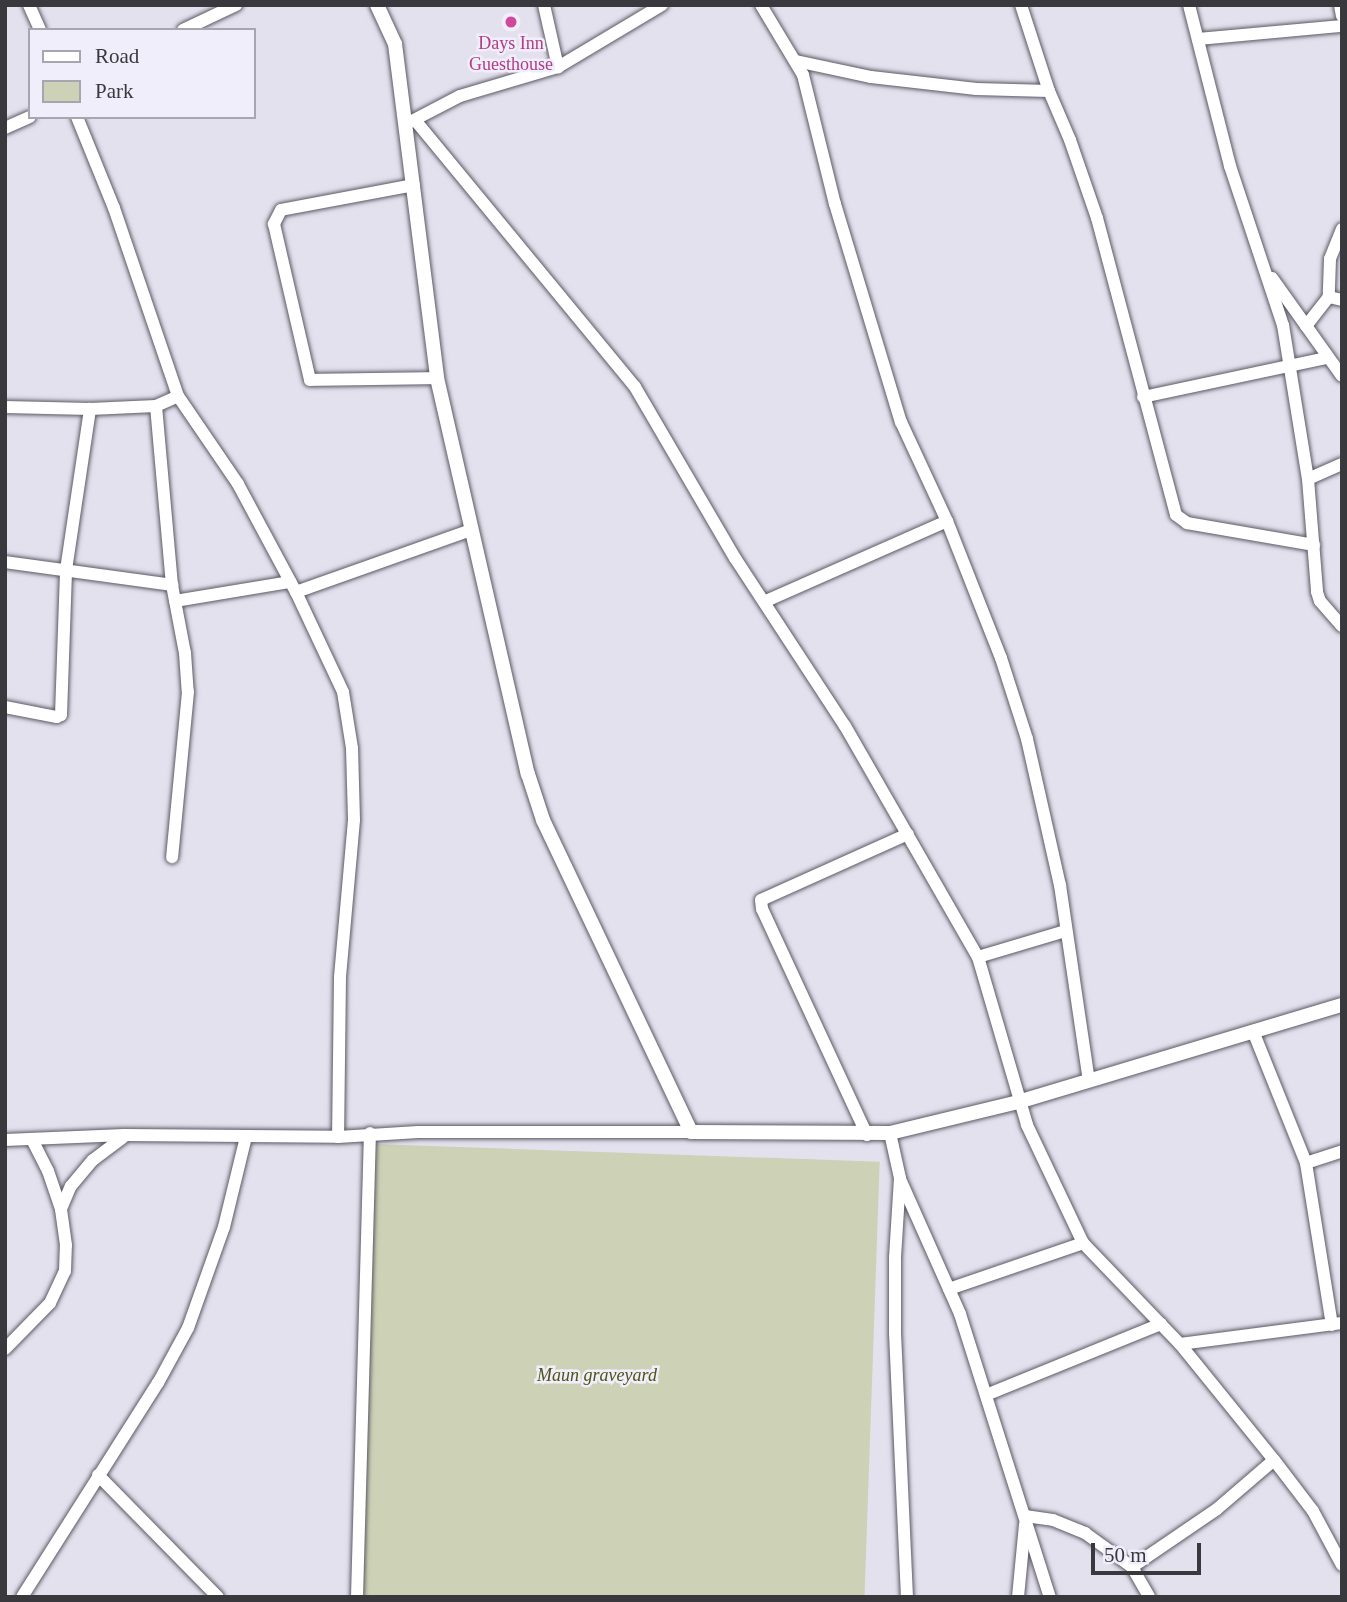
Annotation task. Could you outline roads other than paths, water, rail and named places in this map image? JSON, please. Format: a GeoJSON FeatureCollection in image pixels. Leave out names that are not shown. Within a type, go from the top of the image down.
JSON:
{"type":"FeatureCollection","features":[{"type":"Feature","properties":{"kind":"street"},"geometry":{"type":"LineString","coordinates":[[29,5],[39,28]]}},
{"type":"Feature","properties":{"kind":"street"},"geometry":{"type":"LineString","coordinates":[[187,28],[236,5]]}},
{"type":"Feature","properties":{"kind":"street"},"geometry":{"type":"LineString","coordinates":[[377,5],[395,44],[411,122],[414,185],[437,378],[534,797],[691,1132]]}},
{"type":"Feature","properties":{"kind":"street"},"geometry":{"type":"LineString","coordinates":[[544,5],[558,67]]}},
{"type":"Feature","properties":{"kind":"street"},"geometry":{"type":"LineString","coordinates":[[411,122],[460,96],[558,67],[662,5]]}},
{"type":"Feature","properties":{"kind":"street"},"geometry":{"type":"LineString","coordinates":[[761,5],[803,75],[835,204],[897,410],[947,521],[1001,658],[1027,739],[1050,833],[1089,1081]]}},
{"type":"Feature","properties":{"kind":"street"},"geometry":{"type":"LineString","coordinates":[[1021,5],[1049,91],[1070,140],[1097,218],[1176,515],[1181,521],[1314,545]]}},
{"type":"Feature","properties":{"kind":"street"},"geometry":{"type":"LineString","coordinates":[[1189,5],[1230,166],[1283,325],[1308,479],[1317,592],[1320,601],[1342,626]]}},
{"type":"Feature","properties":{"kind":"street"},"geometry":{"type":"LineString","coordinates":[[1340,5],[1342,16]]}},
{"type":"Feature","properties":{"kind":"street"},"geometry":{"type":"LineString","coordinates":[[1198,39],[1342,26]]}},
{"type":"Feature","properties":{"kind":"street"},"geometry":{"type":"LineString","coordinates":[[796,61],[871,77],[976,89],[1049,91]]}},
{"type":"Feature","properties":{"kind":"street"},"geometry":{"type":"LineString","coordinates":[[5,128],[28,118]]}},
{"type":"Feature","properties":{"kind":"street"},"geometry":{"type":"LineString","coordinates":[[78,119],[114,208],[178,396],[237,484],[293,587],[343,692],[352,748],[354,820],[340,977],[338,1136]]}},
{"type":"Feature","properties":{"kind":"street"},"geometry":{"type":"LineString","coordinates":[[411,122],[635,387],[735,558],[766,601],[845,726],[978,957],[1018,1102],[1083,1243],[1180,1345],[1274,1460],[1336,1542],[1342,1566]]}},
{"type":"Feature","properties":{"kind":"street"},"geometry":{"type":"LineString","coordinates":[[414,185],[281,209],[274,224],[310,380],[437,378]]}},
{"type":"Feature","properties":{"kind":"street"},"geometry":{"type":"LineString","coordinates":[[1306,326],[1335,299],[1330,258],[1342,229]]}},
{"type":"Feature","properties":{"kind":"street"},"geometry":{"type":"LineString","coordinates":[[1262,263],[1342,376]]}},
{"type":"Feature","properties":{"kind":"street"},"geometry":{"type":"LineString","coordinates":[[1143,397],[1327,358]]}},
{"type":"Feature","properties":{"kind":"street"},"geometry":{"type":"LineString","coordinates":[[5,407],[90,409],[156,406],[178,396]]}},
{"type":"Feature","properties":{"kind":"street"},"geometry":{"type":"LineString","coordinates":[[156,406],[172,585],[185,653],[188,692],[172,857]]}},
{"type":"Feature","properties":{"kind":"street"},"geometry":{"type":"LineString","coordinates":[[5,707],[57,717],[61,715],[66,570],[90,409]]}},
{"type":"Feature","properties":{"kind":"street"},"geometry":{"type":"LineString","coordinates":[[1308,479],[1342,464]]}},
{"type":"Feature","properties":{"kind":"street"},"geometry":{"type":"LineString","coordinates":[[766,601],[947,521]]}},
{"type":"Feature","properties":{"kind":"street"},"geometry":{"type":"LineString","coordinates":[[175,601],[293,587],[471,530]]}},
{"type":"Feature","properties":{"kind":"street"},"geometry":{"type":"LineString","coordinates":[[5,562],[172,585]]}},
{"type":"Feature","properties":{"kind":"street"},"geometry":{"type":"LineString","coordinates":[[867,1135],[762,909],[761,900],[908,834]]}},
{"type":"Feature","properties":{"kind":"street"},"geometry":{"type":"LineString","coordinates":[[978,957],[1066,931]]}},
{"type":"Feature","properties":{"kind":"street"},"geometry":{"type":"LineString","coordinates":[[5,1140],[124,1135],[246,1137],[370,1133],[890,1133],[1018,1102],[1342,1005]]}},
{"type":"Feature","properties":{"kind":"street"},"geometry":{"type":"LineString","coordinates":[[1180,1345],[1337,1324],[1306,1163],[1253,1031]]}},
{"type":"Feature","properties":{"kind":"street"},"geometry":{"type":"LineString","coordinates":[[357,1597],[370,1133]]}},
{"type":"Feature","properties":{"kind":"street"},"geometry":{"type":"LineString","coordinates":[[890,1133],[900,1178],[949,1289],[986,1395],[1050,1597]]}},
{"type":"Feature","properties":{"kind":"street"},"geometry":{"type":"LineString","coordinates":[[61,1209],[71,1186],[93,1160],[124,1135]]}},
{"type":"Feature","properties":{"kind":"street"},"geometry":{"type":"LineString","coordinates":[[22,1597],[158,1382],[188,1328],[224,1227],[246,1137]]}},
{"type":"Feature","properties":{"kind":"street"},"geometry":{"type":"LineString","coordinates":[[5,1349],[50,1303],[58,1289],[65,1259],[61,1209],[48,1171],[32,1140]]}},
{"type":"Feature","properties":{"kind":"street"},"geometry":{"type":"LineString","coordinates":[[1306,1163],[1342,1151]]}},
{"type":"Feature","properties":{"kind":"street"},"geometry":{"type":"LineString","coordinates":[[900,1178],[895,1257],[895,1333],[907,1597]]}},
{"type":"Feature","properties":{"kind":"street"},"geometry":{"type":"LineString","coordinates":[[949,1289],[1083,1243]]}},
{"type":"Feature","properties":{"kind":"street"},"geometry":{"type":"LineString","coordinates":[[986,1395],[1161,1325]]}},
{"type":"Feature","properties":{"kind":"street"},"geometry":{"type":"LineString","coordinates":[[1132,1567],[1217,1508],[1274,1460]]}},
{"type":"Feature","properties":{"kind":"street"},"geometry":{"type":"LineString","coordinates":[[98,1475],[127,1501],[158,1537],[218,1597]]}},
{"type":"Feature","properties":{"kind":"street"},"geometry":{"type":"LineString","coordinates":[[1025,1516],[1053,1520],[1085,1533],[1132,1567],[1149,1597]]}},
{"type":"Feature","properties":{"kind":"street"},"geometry":{"type":"LineString","coordinates":[[1018,1597],[1025,1516]]}},
{"type":"Feature","properties":{"kind":"place","name":"Days Inn Guesthouse"},"geometry":{"type":"Point","coordinates":[511,22]}},
{"type":"Feature","properties":{"kind":"park label","name":"Maun graveyard"},"geometry":{"type":"Point","coordinates":[597,1375]}}]}
